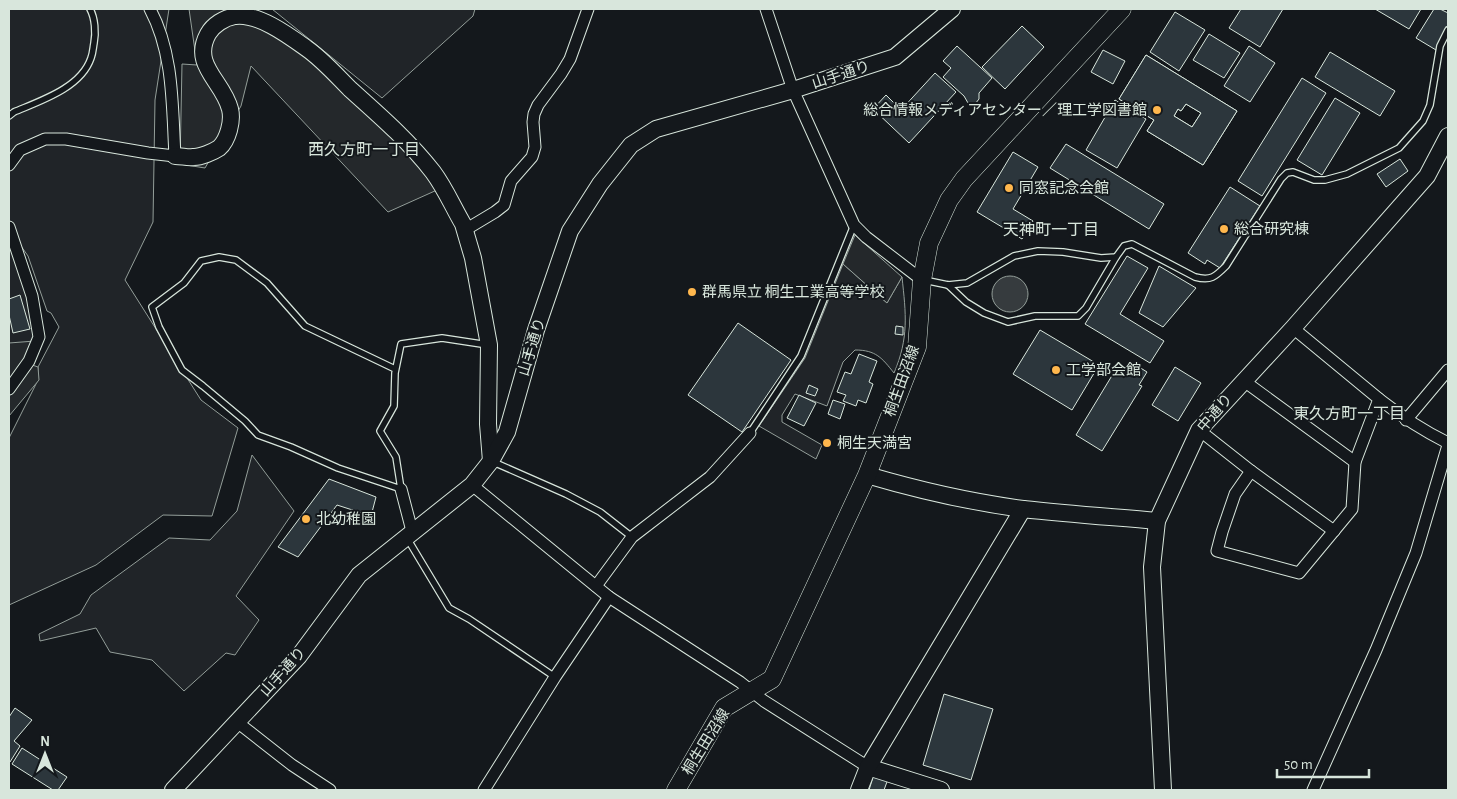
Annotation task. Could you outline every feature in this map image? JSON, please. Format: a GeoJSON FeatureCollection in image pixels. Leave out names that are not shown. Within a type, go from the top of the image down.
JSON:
{"type":"FeatureCollection","features":[{"type":"Feature","properties":{"kind":"main road","name":"桐生田沼線"},"geometry":{"type":"LineString","coordinates":[[676,790],[724,708],[772,679],[867,475],[917,347],[922,280],[930,242],[949,200],[964,179],[1122,9]]}},
{"type":"Feature","properties":{"kind":"street"},"geometry":{"type":"LineString","coordinates":[[150,9],[158,23],[170,69],[176,156]]}},
{"type":"Feature","properties":{"kind":"street"},"geometry":{"type":"LineString","coordinates":[[465,230],[504,205],[511,181],[532,157],[535,148],[534,114],[538,105],[570,59],[588,9]]}},
{"type":"Feature","properties":{"kind":"street"},"geometry":{"type":"LineString","coordinates":[[766,9],[793,90],[854,225],[922,280]]}},
{"type":"Feature","properties":{"kind":"street","name":"山手通り"},"geometry":{"type":"LineString","coordinates":[[173,790],[299,656],[359,575],[472,485],[491,461],[507,432],[536,330],[570,230],[600,184],[631,145],[656,129],[793,90],[896,57],[952,9]]}},
{"type":"Feature","properties":{"kind":"street"},"geometry":{"type":"LineString","coordinates":[[9,165],[20,150],[45,139],[66,139],[148,153],[195,157],[220,147],[231,124],[230,110],[226,98],[204,63],[202,50],[205,39],[211,28],[232,16],[244,15],[274,27],[307,49],[415,150],[434,174],[465,230],[473,258],[489,345],[488,424],[491,461]]}},
{"type":"Feature","properties":{"kind":"street","name":"中通り"},"geometry":{"type":"LineString","coordinates":[[1162,790],[1152,567],[1157,521],[1199,430],[1293,328],[1426,176],[1448,136]]}},
{"type":"Feature","properties":{"kind":"street"},"geometry":{"type":"LineString","coordinates":[[9,227],[32,296],[39,336],[29,361],[9,389]]}},
{"type":"Feature","properties":{"kind":"street"},"geometry":{"type":"LineString","coordinates":[[1293,328],[1406,420],[1448,444],[1416,553],[1376,650],[1313,790]]}},
{"type":"Feature","properties":{"kind":"street"},"geometry":{"type":"LineString","coordinates":[[1406,420],[1448,370]]}},
{"type":"Feature","properties":{"kind":"street"},"geometry":{"type":"LineString","coordinates":[[1244,381],[1354,462]]}},
{"type":"Feature","properties":{"kind":"street"},"geometry":{"type":"LineString","coordinates":[[1251,471],[1235,494],[1217,550],[1299,573],[1352,509],[1354,462],[1379,399]]}},
{"type":"Feature","properties":{"kind":"street"},"geometry":{"type":"LineString","coordinates":[[1199,430],[1251,471],[1334,531]]}},
{"type":"Feature","properties":{"kind":"street"},"geometry":{"type":"LineString","coordinates":[[596,586],[632,537],[710,477],[750,433]]}},
{"type":"Feature","properties":{"kind":"street"},"geometry":{"type":"LineString","coordinates":[[867,475],[950,496],[1023,509],[1157,521]]}},
{"type":"Feature","properties":{"kind":"street"},"geometry":{"type":"LineString","coordinates":[[472,485],[609,597],[752,691],[764,701],[868,768],[941,790]]}},
{"type":"Feature","properties":{"kind":"street"},"geometry":{"type":"LineString","coordinates":[[401,489],[409,534]]}},
{"type":"Feature","properties":{"kind":"street"},"geometry":{"type":"LineString","coordinates":[[859,790],[868,768],[1023,509]]}},
{"type":"Feature","properties":{"kind":"street"},"geometry":{"type":"LineString","coordinates":[[484,790],[555,677],[609,597]]}},
{"type":"Feature","properties":{"kind":"street"},"geometry":{"type":"LineString","coordinates":[[237,722],[292,765],[330,790]]}},
{"type":"Feature","properties":{"kind":"lane"},"geometry":{"type":"LineString","coordinates":[[9,116],[14,112],[59,93],[84,71],[91,59],[95,38],[93,14],[90,9]]}},
{"type":"Feature","properties":{"kind":"lane"},"geometry":{"type":"LineString","coordinates":[[948,285],[966,302],[984,314],[1008,322],[1035,316],[1078,316],[1086,308],[1124,246],[1132,244],[1195,276],[1205,279],[1215,276],[1226,266],[1281,179],[1287,173],[1293,172],[1314,180],[1325,180],[1347,174],[1399,148],[1411,136],[1423,121],[1430,105],[1440,46],[1448,30]]}},
{"type":"Feature","properties":{"kind":"lane"},"geometry":{"type":"LineString","coordinates":[[750,433],[801,356],[854,225]]}},
{"type":"Feature","properties":{"kind":"lane"},"geometry":{"type":"LineString","coordinates":[[922,280],[948,285],[968,283],[1014,256],[1038,251],[1064,252],[1101,258],[1116,257]]}},
{"type":"Feature","properties":{"kind":"lane"},"geometry":{"type":"LineString","coordinates":[[396,369],[305,326],[267,282],[236,260],[219,257],[201,261],[184,283],[152,308],[159,328],[182,370],[245,421],[258,435],[292,447],[338,468],[401,489],[396,457],[380,430],[394,406],[396,369],[401,344],[442,338],[489,345]]}},
{"type":"Feature","properties":{"kind":"lane"},"geometry":{"type":"LineString","coordinates":[[491,461],[566,494],[600,512],[632,537]]}},
{"type":"Feature","properties":{"kind":"lane"},"geometry":{"type":"LineString","coordinates":[[409,534],[449,608],[469,619],[555,677]]}},
{"type":"Feature","properties":{"kind":"shaded area"},"geometry":{"type":"Polygon","coordinates":[[[9,9],[169,9],[155,100],[153,222],[125,280],[201,400],[238,428],[212,516],[163,515],[96,565],[9,605],[9,438],[38,380],[38,367],[59,327],[51,313],[47,311],[28,256],[9,229],[9,9]]]}},
{"type":"Feature","properties":{"kind":"shaded area"},"geometry":{"type":"Polygon","coordinates":[[[189,9],[247,9],[304,51],[418,160],[437,190],[388,212],[251,66],[241,106],[205,168],[180,164],[182,64],[197,65],[189,9]]]}},
{"type":"Feature","properties":{"kind":"shaded area"},"geometry":{"type":"Polygon","coordinates":[[[272,9],[475,9],[473,16],[382,98],[272,9]]]}},
{"type":"Feature","properties":{"kind":"shaded area"},"geometry":{"type":"Polygon","coordinates":[[[855,235],[902,277],[887,303],[843,264],[855,235]]]}},
{"type":"Feature","properties":{"kind":"shaded area"},"geometry":{"type":"Polygon","coordinates":[[[9,243],[24,285],[35,336],[9,384],[9,243]]]}},
{"type":"Feature","properties":{"kind":"shaded area"},"geometry":{"type":"Polygon","coordinates":[[[843,264],[887,303],[902,277],[905,314],[904,337],[894,373],[886,363],[873,353],[855,350],[843,362],[827,406],[795,394],[782,415],[782,422],[822,445],[816,459],[759,426],[805,358],[843,264]]]}},
{"type":"Feature","properties":{"kind":"shaded area"},"geometry":{"type":"Polygon","coordinates":[[[1010,276],[1017,277],[1023,281],[1027,287],[1027,301],[1023,307],[1017,311],[1010,312],[1003,311],[997,307],[993,301],[992,294],[993,287],[997,281],[1003,277],[1010,276]]]}},
{"type":"Feature","properties":{"kind":"shaded area"},"geometry":{"type":"Polygon","coordinates":[[[35,341],[24,362],[38,367],[39,380],[9,416],[9,343],[35,341]]]}},
{"type":"Feature","properties":{"kind":"shaded area"},"geometry":{"type":"Polygon","coordinates":[[[252,455],[294,511],[236,596],[259,620],[235,655],[226,653],[184,691],[152,660],[110,652],[96,628],[40,641],[39,634],[80,614],[91,595],[169,538],[210,540],[237,511],[252,455]]]}},
{"type":"Feature","properties":{"kind":"building"},"geometry":{"type":"Polygon","coordinates":[[[1241,9],[1283,9],[1260,47],[1229,28],[1241,9]]]}},
{"type":"Feature","properties":{"kind":"building"},"geometry":{"type":"Polygon","coordinates":[[[1375,9],[1421,9],[1409,29],[1375,9]]]}},
{"type":"Feature","properties":{"kind":"building"},"geometry":{"type":"Polygon","coordinates":[[[1434,9],[1440,9],[1448,13],[1448,28],[1436,50],[1416,38],[1434,9]]]}},
{"type":"Feature","properties":{"kind":"building"},"geometry":{"type":"Polygon","coordinates":[[[1175,12],[1205,30],[1179,71],[1150,52],[1175,12]]]}},
{"type":"Feature","properties":{"kind":"building"},"geometry":{"type":"Polygon","coordinates":[[[1022,26],[1044,47],[1005,89],[982,67],[1022,26]]]}},
{"type":"Feature","properties":{"kind":"building"},"geometry":{"type":"Polygon","coordinates":[[[1209,34],[1240,53],[1224,78],[1193,60],[1209,34]]]}},
{"type":"Feature","properties":{"kind":"building"},"geometry":{"type":"Polygon","coordinates":[[[957,46],[992,78],[979,93],[979,99],[975,104],[968,103],[964,96],[943,77],[951,68],[943,61],[957,46]]]}},
{"type":"Feature","properties":{"kind":"building"},"geometry":{"type":"Polygon","coordinates":[[[1249,46],[1275,63],[1250,102],[1224,86],[1249,46]]]}},
{"type":"Feature","properties":{"kind":"building"},"geometry":{"type":"Polygon","coordinates":[[[1103,50],[1125,61],[1113,84],[1091,72],[1103,50]]]}},
{"type":"Feature","properties":{"kind":"building"},"geometry":{"type":"Polygon","coordinates":[[[1330,52],[1395,91],[1380,116],[1315,77],[1330,52]]]}},
{"type":"Feature","properties":{"kind":"building","name":"総合情報メディアセンター／理工学図書館"},"geometry":{"type":"Polygon","coordinates":[[[1146,55],[1237,111],[1203,165],[1147,131],[1154,120],[1119,99],[1146,55]],[[1186,104],[1181,111],[1178,109],[1174,116],[1192,127],[1201,113],[1186,104]]]}},
{"type":"Feature","properties":{"kind":"building","name":"総合情報メディアセンター／理工学図書館"},"geometry":{"type":"Polygon","coordinates":[[[1146,55],[1237,111],[1203,165],[1147,131],[1154,120],[1119,99],[1146,55]],[[1186,104],[1181,111],[1178,109],[1174,116],[1192,127],[1201,113],[1186,104]]]}},
{"type":"Feature","properties":{"kind":"building"},"geometry":{"type":"Polygon","coordinates":[[[935,73],[956,92],[909,143],[873,109],[886,95],[901,110],[935,73]]]}},
{"type":"Feature","properties":{"kind":"building"},"geometry":{"type":"Polygon","coordinates":[[[1302,78],[1326,93],[1262,196],[1238,181],[1302,78]]]}},
{"type":"Feature","properties":{"kind":"building"},"geometry":{"type":"Polygon","coordinates":[[[1335,98],[1360,113],[1322,175],[1297,160],[1335,98]]]}},
{"type":"Feature","properties":{"kind":"building"},"geometry":{"type":"Polygon","coordinates":[[[1115,100],[1146,119],[1117,168],[1086,150],[1115,100]]]}},
{"type":"Feature","properties":{"kind":"building"},"geometry":{"type":"Polygon","coordinates":[[[1066,144],[1164,204],[1149,229],[1050,168],[1066,144]]]}},
{"type":"Feature","properties":{"kind":"building","name":"同窓記念会館"},"geometry":{"type":"Polygon","coordinates":[[[1013,152],[1038,167],[1013,209],[1033,221],[1022,239],[977,212],[1013,152]]]}},
{"type":"Feature","properties":{"kind":"building"},"geometry":{"type":"Polygon","coordinates":[[[1400,159],[1408,171],[1386,187],[1377,174],[1400,159]]]}},
{"type":"Feature","properties":{"kind":"building","name":"総合研究棟"},"geometry":{"type":"Polygon","coordinates":[[[1230,187],[1260,206],[1220,268],[1207,260],[1205,264],[1188,253],[1230,187]]]}},
{"type":"Feature","properties":{"kind":"building"},"geometry":{"type":"Polygon","coordinates":[[[1127,256],[1148,268],[1120,314],[1164,341],[1150,363],[1085,324],[1127,256]]]}},
{"type":"Feature","properties":{"kind":"building"},"geometry":{"type":"Polygon","coordinates":[[[1159,266],[1196,288],[1163,327],[1139,313],[1159,266]]]}},
{"type":"Feature","properties":{"kind":"building"},"geometry":{"type":"Polygon","coordinates":[[[20,295],[30,329],[13,333],[9,315],[9,299],[20,295]]]}},
{"type":"Feature","properties":{"kind":"building"},"geometry":{"type":"Polygon","coordinates":[[[738,323],[791,360],[742,432],[688,395],[738,323]]]}},
{"type":"Feature","properties":{"kind":"building"},"geometry":{"type":"Polygon","coordinates":[[[896,326],[903,327],[903,335],[895,334],[896,326]]]}},
{"type":"Feature","properties":{"kind":"building","name":"工学部会館"},"geometry":{"type":"Polygon","coordinates":[[[1040,330],[1099,365],[1072,410],[1013,374],[1040,330]]]}},
{"type":"Feature","properties":{"kind":"building"},"geometry":{"type":"Polygon","coordinates":[[[859,354],[877,361],[869,382],[873,384],[866,403],[858,400],[856,406],[843,401],[846,395],[837,392],[845,372],[851,374],[859,354]]]}},
{"type":"Feature","properties":{"kind":"building"},"geometry":{"type":"Polygon","coordinates":[[[1131,362],[1147,372],[1139,385],[1142,386],[1102,451],[1076,435],[1119,364],[1127,368],[1131,362]]]}},
{"type":"Feature","properties":{"kind":"building"},"geometry":{"type":"Polygon","coordinates":[[[1175,367],[1201,383],[1178,421],[1152,405],[1175,367]]]}},
{"type":"Feature","properties":{"kind":"building"},"geometry":{"type":"Polygon","coordinates":[[[809,385],[818,389],[815,396],[806,393],[809,385]]]}},
{"type":"Feature","properties":{"kind":"building"},"geometry":{"type":"Polygon","coordinates":[[[799,395],[816,403],[804,426],[787,418],[799,395]]]}},
{"type":"Feature","properties":{"kind":"building"},"geometry":{"type":"Polygon","coordinates":[[[833,400],[845,404],[840,419],[828,414],[833,400]]]}},
{"type":"Feature","properties":{"kind":"building"},"geometry":{"type":"Polygon","coordinates":[[[329,479],[376,497],[371,516],[337,505],[298,557],[278,547],[329,479]]]}},
{"type":"Feature","properties":{"kind":"building"},"geometry":{"type":"Polygon","coordinates":[[[944,694],[993,709],[971,780],[923,765],[944,694]]]}},
{"type":"Feature","properties":{"kind":"building"},"geometry":{"type":"Polygon","coordinates":[[[15,708],[32,720],[14,741],[20,746],[10,762],[9,717],[15,708]]]}},
{"type":"Feature","properties":{"kind":"building"},"geometry":{"type":"Polygon","coordinates":[[[22,748],[67,777],[58,790],[53,790],[12,764],[22,748]]]}},
{"type":"Feature","properties":{"kind":"building"},"geometry":{"type":"Polygon","coordinates":[[[874,774],[888,779],[884,790],[869,790],[874,774]]]}},
{"type":"Feature","properties":{"kind":"place","name":"総合情報メディアセンター／理工学図書館"},"geometry":{"type":"Point","coordinates":[1157,110]}},
{"type":"Feature","properties":{"kind":"place","name":"同窓記念会館"},"geometry":{"type":"Point","coordinates":[1009,188]}},
{"type":"Feature","properties":{"kind":"place","name":"総合研究棟"},"geometry":{"type":"Point","coordinates":[1224,229]}},
{"type":"Feature","properties":{"kind":"place","name":"群馬県立 桐生工業高等学校"},"geometry":{"type":"Point","coordinates":[692,292]}},
{"type":"Feature","properties":{"kind":"place","name":"工学部会館"},"geometry":{"type":"Point","coordinates":[1056,370]}},
{"type":"Feature","properties":{"kind":"place","name":"桐生天満宮"},"geometry":{"type":"Point","coordinates":[827,443]}},
{"type":"Feature","properties":{"kind":"place","name":"北幼稚園"},"geometry":{"type":"Point","coordinates":[306,519]}},
{"type":"Feature","properties":{"kind":"district","name":"西久方町一丁目"},"geometry":{"type":"Point","coordinates":[364,150]}},
{"type":"Feature","properties":{"kind":"district","name":"天神町一丁目"},"geometry":{"type":"Point","coordinates":[1051,230]}},
{"type":"Feature","properties":{"kind":"district","name":"東久方町一丁目"},"geometry":{"type":"Point","coordinates":[1349,414]}}]}
